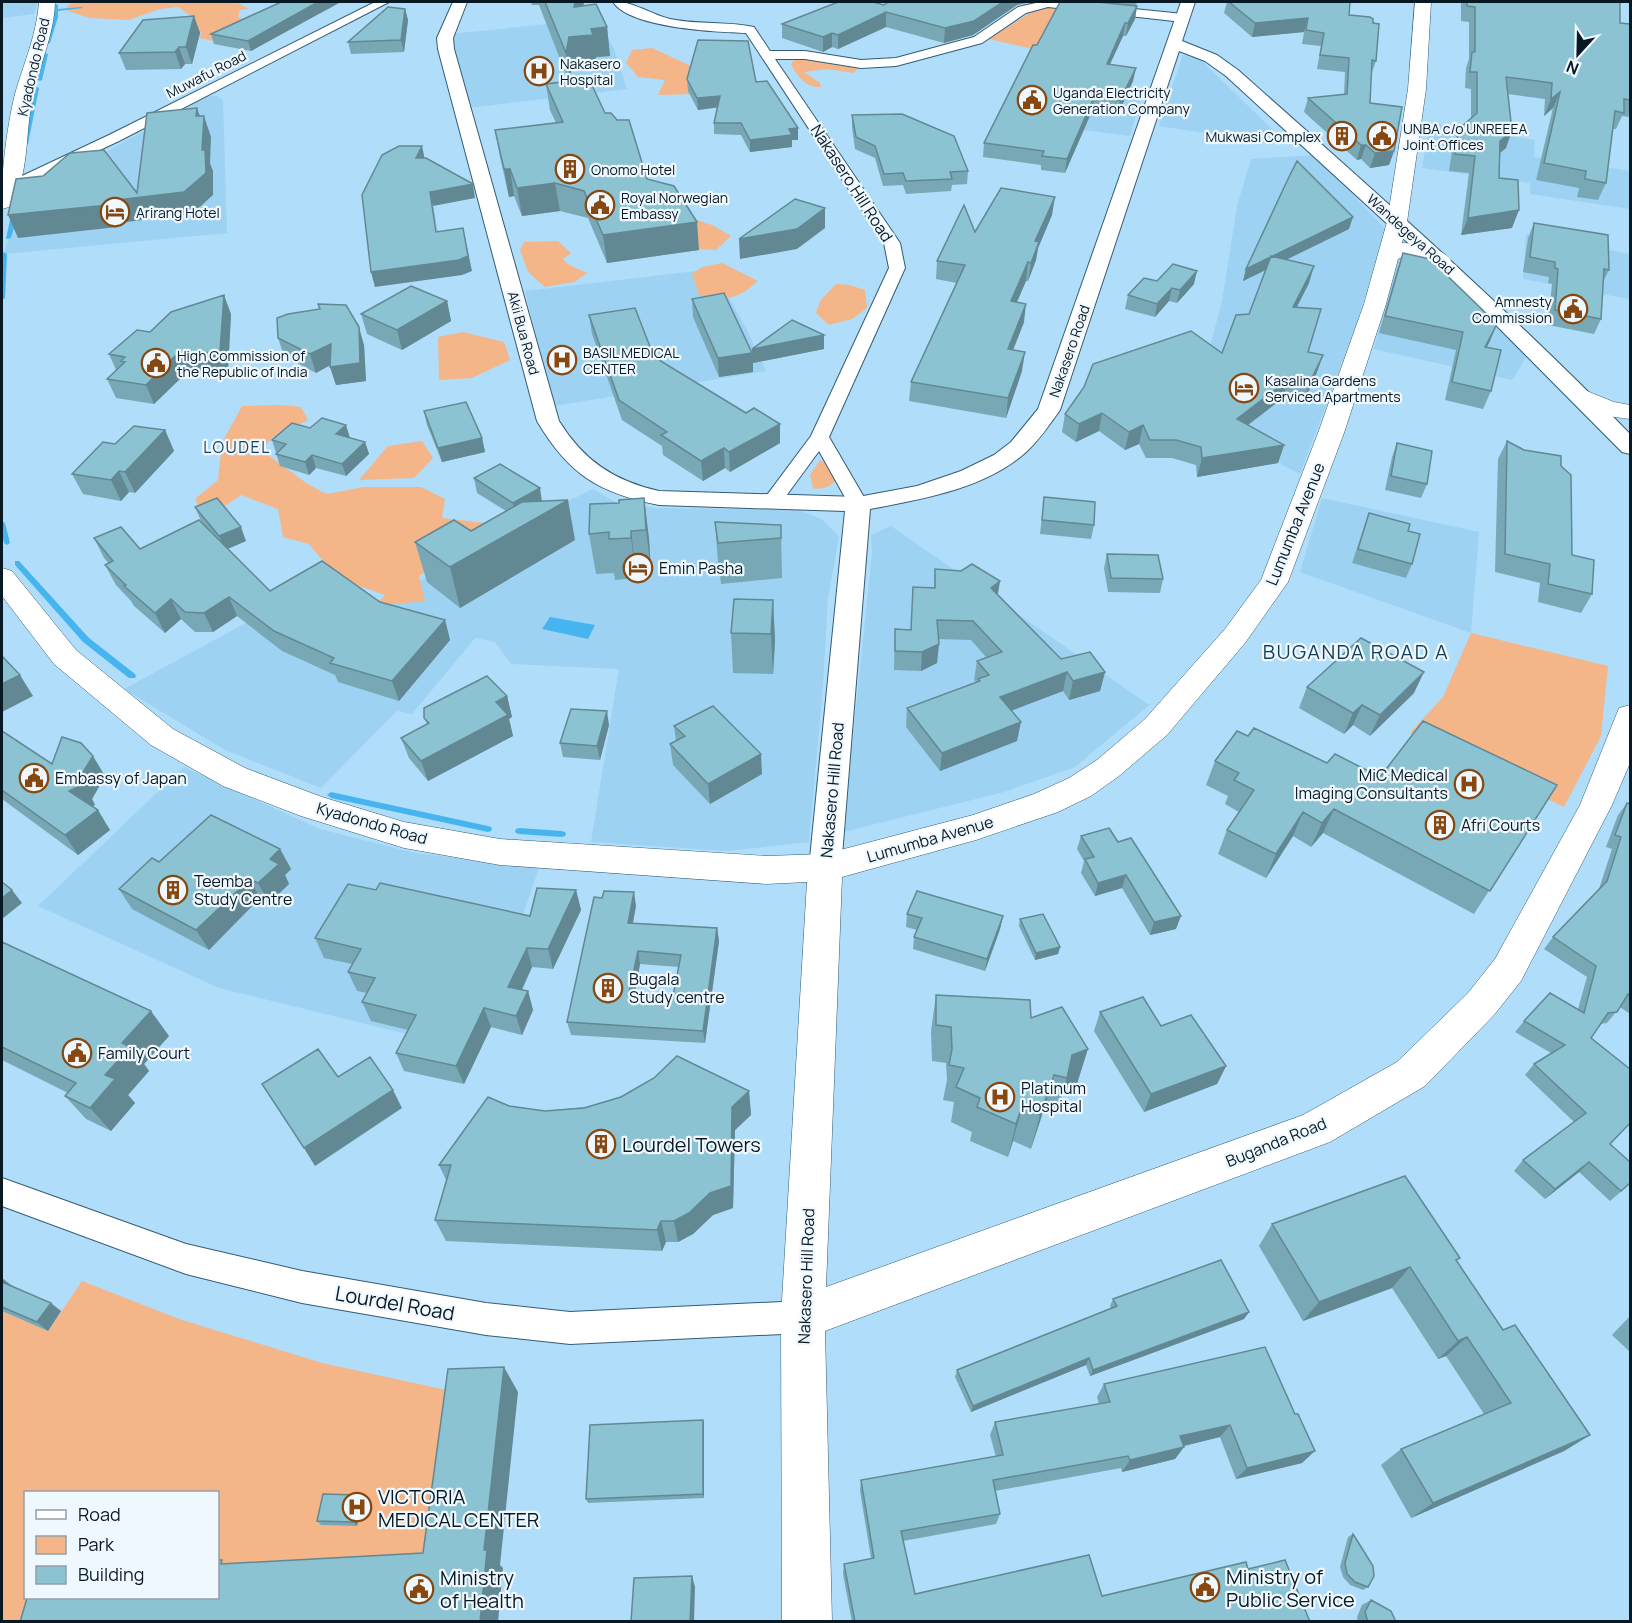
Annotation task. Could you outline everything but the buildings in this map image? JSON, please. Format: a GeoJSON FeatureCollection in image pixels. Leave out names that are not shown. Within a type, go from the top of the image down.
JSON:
{"type":"FeatureCollection","features":[{"type":"Feature","properties":{"kind":"main road","name":"Kyadondo Road"},"geometry":{"type":"LineString","coordinates":[[5,195],[10,138],[23,100],[48,2]]}},
{"type":"Feature","properties":{"kind":"main road","name":"Lumumba Avenue"},"geometry":{"type":"LineString","coordinates":[[825,868],[976,827],[1046,803],[1080,787],[1108,768],[1156,727],[1235,636],[1274,582],[1331,433],[1375,304],[1397,222],[1418,89],[1423,2]]}},
{"type":"Feature","properties":{"kind":"main road"},"geometry":{"type":"LineString","coordinates":[[1388,256],[1393,251],[1405,249],[1440,260]]}},
{"type":"Feature","properties":{"kind":"main road"},"geometry":{"type":"LineString","coordinates":[[1582,396],[1607,408],[1630,412]]}},
{"type":"Feature","properties":{"kind":"main road","name":"Kyadondo Road"},"geometry":{"type":"LineString","coordinates":[[2,577],[64,657],[162,737],[234,777],[313,807],[404,836],[500,852],[766,870],[825,868]]}},
{"type":"Feature","properties":{"kind":"main road","name":"Buganda Road"},"geometry":{"type":"LineString","coordinates":[[802,1317],[1316,1129],[1411,1074],[1481,1004],[1508,970],[1596,805],[1615,762],[1630,716]]}},
{"type":"Feature","properties":{"kind":"main road","name":"Nakasero Hill Road"},"geometry":{"type":"LineString","coordinates":[[807,1622],[802,1317],[825,868]]}},
{"type":"Feature","properties":{"kind":"street","name":"Muwafu Road"},"geometry":{"type":"LineString","coordinates":[[5,195],[383,2]]}},
{"type":"Feature","properties":{"kind":"street","name":"Akii Bua Road"},"geometry":{"type":"LineString","coordinates":[[460,2],[446,38],[446,49],[548,421],[558,440],[595,476],[614,487],[636,494],[659,498],[771,503]]}},
{"type":"Feature","properties":{"kind":"street","name":"Nakasero Hill Road"},"geometry":{"type":"LineString","coordinates":[[619,2],[646,17],[672,24],[750,30],[886,231],[896,256],[897,268],[820,437],[771,503]]}},
{"type":"Feature","properties":{"kind":"street"},"geometry":{"type":"LineString","coordinates":[[767,55],[793,54],[861,64],[896,62],[978,40],[1022,10],[1048,3],[1185,10]]}},
{"type":"Feature","properties":{"kind":"street","name":"Nakasero Road"},"geometry":{"type":"LineString","coordinates":[[771,503],[858,504],[922,492],[969,476],[1002,460],[1019,447],[1049,410],[1185,10]]}},
{"type":"Feature","properties":{"kind":"street","name":"Wandegeya Road"},"geometry":{"type":"LineString","coordinates":[[1174,43],[1211,58],[1232,73],[1440,260],[1582,396],[1630,447]]}},
{"type":"Feature","properties":{"kind":"street"},"geometry":{"type":"LineString","coordinates":[[820,437],[858,504]]}},
{"type":"Feature","properties":{"kind":"street","name":"Nakasero Hill Road"},"geometry":{"type":"LineString","coordinates":[[825,868],[858,504]]}},
{"type":"Feature","properties":{"kind":"street","name":"Lourdel Road"},"geometry":{"type":"LineString","coordinates":[[2,1192],[186,1259],[302,1287],[486,1319],[570,1328],[802,1317]]}},
{"type":"Feature","properties":{"kind":"shaded area"},"geometry":{"type":"Polygon","coordinates":[[[2,2],[38,2],[34,14],[2,18],[2,2]]]}},
{"type":"Feature","properties":{"kind":"shaded area","name":"Nakasero Hospital"},"geometry":{"type":"Polygon","coordinates":[[[598,19],[614,49],[627,89],[468,108],[450,34],[598,19]]]}},
{"type":"Feature","properties":{"kind":"shaded area"},"geometry":{"type":"Polygon","coordinates":[[[1183,55],[1199,58],[1275,132],[1232,137],[1159,126],[1183,55]]]}},
{"type":"Feature","properties":{"kind":"shaded area"},"geometry":{"type":"Polygon","coordinates":[[[1020,76],[1142,93],[1130,136],[996,119],[1020,76]]]}},
{"type":"Feature","properties":{"kind":"shaded area"},"geometry":{"type":"Polygon","coordinates":[[[207,96],[217,96],[223,101],[227,233],[4,254],[19,200],[207,96]]]}},
{"type":"Feature","properties":{"kind":"shaded area"},"geometry":{"type":"Polygon","coordinates":[[[1430,123],[1535,140],[1534,157],[1630,171],[1630,209],[1530,194],[1530,183],[1422,168],[1430,123]]]}},
{"type":"Feature","properties":{"kind":"shaded area"},"geometry":{"type":"Polygon","coordinates":[[[1316,155],[1385,229],[1356,326],[1300,474],[1166,404],[1210,347],[1222,301],[1237,206],[1251,159],[1316,155]]]}},
{"type":"Feature","properties":{"kind":"shaded area"},"geometry":{"type":"Polygon","coordinates":[[[1526,234],[1630,254],[1629,299],[1523,279],[1526,234]]]}},
{"type":"Feature","properties":{"kind":"shaded area"},"geometry":{"type":"Polygon","coordinates":[[[1396,252],[1426,262],[1527,356],[1512,380],[1374,349],[1396,252]]]}},
{"type":"Feature","properties":{"kind":"shaded area"},"geometry":{"type":"Polygon","coordinates":[[[713,269],[746,328],[766,371],[554,406],[525,291],[713,269]]]}},
{"type":"Feature","properties":{"kind":"shaded area"},"geometry":{"type":"Polygon","coordinates":[[[593,489],[617,503],[656,508],[799,510],[823,520],[839,537],[828,599],[809,842],[727,851],[591,842],[619,669],[511,664],[495,642],[475,638],[412,714],[397,711],[321,788],[225,750],[124,689],[327,579],[375,606],[534,518],[593,489]]]}},
{"type":"Feature","properties":{"kind":"shaded area"},"geometry":{"type":"Polygon","coordinates":[[[1322,498],[1479,532],[1471,633],[1300,572],[1322,498]]]}},
{"type":"Feature","properties":{"kind":"shaded area"},"geometry":{"type":"Polygon","coordinates":[[[891,526],[1149,705],[1075,767],[1004,792],[843,832],[872,553],[871,535],[891,526]]]}},
{"type":"Feature","properties":{"kind":"shaded area"},"geometry":{"type":"Polygon","coordinates":[[[184,767],[320,829],[415,853],[539,868],[476,1051],[219,988],[38,906],[184,767]]]}},
{"type":"Feature","properties":{"kind":"green space"},"geometry":{"type":"Polygon","coordinates":[[[73,2],[236,2],[249,9],[240,10],[238,17],[261,29],[226,44],[200,38],[201,32],[177,30],[191,16],[178,7],[160,9],[129,20],[90,18],[68,11],[67,6],[73,2]]]}},
{"type":"Feature","properties":{"kind":"green space"},"geometry":{"type":"Polygon","coordinates":[[[1061,5],[1037,50],[989,39],[1041,6],[1061,5]]]}},
{"type":"Feature","properties":{"kind":"green space"},"geometry":{"type":"Polygon","coordinates":[[[652,48],[691,66],[698,94],[658,95],[665,80],[638,77],[626,63],[632,50],[652,48]]]}},
{"type":"Feature","properties":{"kind":"green space"},"geometry":{"type":"Polygon","coordinates":[[[797,57],[859,68],[853,73],[827,69],[804,72],[820,83],[821,87],[816,87],[799,77],[793,68],[791,64],[797,57]]]}},
{"type":"Feature","properties":{"kind":"green space"},"geometry":{"type":"Polygon","coordinates":[[[688,217],[712,225],[731,236],[716,250],[695,249],[688,217]]]}},
{"type":"Feature","properties":{"kind":"green space"},"geometry":{"type":"Polygon","coordinates":[[[558,241],[571,253],[563,259],[569,265],[587,273],[574,282],[545,287],[528,272],[520,250],[524,242],[558,241]]]}},
{"type":"Feature","properties":{"kind":"green space"},"geometry":{"type":"Polygon","coordinates":[[[722,263],[758,281],[744,292],[731,297],[717,298],[699,295],[692,274],[702,267],[722,263]]]}},
{"type":"Feature","properties":{"kind":"green space"},"geometry":{"type":"Polygon","coordinates":[[[836,284],[865,290],[867,308],[852,319],[829,325],[816,313],[820,301],[836,284]]]}},
{"type":"Feature","properties":{"kind":"green space"},"geometry":{"type":"Polygon","coordinates":[[[463,332],[504,342],[510,360],[472,378],[439,380],[438,337],[463,332]]]}},
{"type":"Feature","properties":{"kind":"green space"},"geometry":{"type":"Polygon","coordinates":[[[242,406],[301,407],[308,420],[273,437],[261,450],[309,485],[327,494],[364,487],[421,487],[445,499],[442,518],[485,523],[463,548],[419,576],[425,601],[375,606],[385,595],[337,578],[309,544],[283,537],[278,509],[241,495],[220,509],[198,513],[196,498],[218,480],[222,443],[242,406]]]}},
{"type":"Feature","properties":{"kind":"green space"},"geometry":{"type":"Polygon","coordinates":[[[422,441],[433,458],[414,478],[359,480],[388,446],[422,441]]]}},
{"type":"Feature","properties":{"kind":"green space"},"geometry":{"type":"Polygon","coordinates":[[[820,460],[826,463],[835,481],[819,489],[813,488],[810,475],[820,460]]]}},
{"type":"Feature","properties":{"kind":"green space"},"geometry":{"type":"Polygon","coordinates":[[[1471,633],[1608,666],[1601,736],[1564,807],[1410,733],[1443,697],[1471,633]]]}},
{"type":"Feature","properties":{"kind":"green space"},"geometry":{"type":"Polygon","coordinates":[[[82,1281],[179,1319],[322,1363],[465,1394],[442,1560],[219,1568],[219,1491],[24,1491],[24,1599],[38,1599],[18,1621],[2,1621],[2,1311],[48,1331],[82,1281]]]}},
{"type":"Feature","properties":{"kind":"water"},"geometry":{"type":"Polygon","coordinates":[[[550,617],[595,625],[588,639],[542,629],[550,617]]]}},
{"type":"Feature","properties":{"kind":"waterway"},"geometry":{"type":"LineString","coordinates":[[56,5],[56,10]]}},
{"type":"Feature","properties":{"kind":"waterway"},"geometry":{"type":"LineString","coordinates":[[56,10],[81,8]]}},
{"type":"Feature","properties":{"kind":"waterway"},"geometry":{"type":"LineString","coordinates":[[48,43],[56,10]]}},
{"type":"Feature","properties":{"kind":"waterway"},"geometry":{"type":"LineString","coordinates":[[40,80],[46,54]]}},
{"type":"Feature","properties":{"kind":"waterway"},"geometry":{"type":"LineString","coordinates":[[26,144],[37,88]]}},
{"type":"Feature","properties":{"kind":"waterway"},"geometry":{"type":"LineString","coordinates":[[8,238],[14,215]]}},
{"type":"Feature","properties":{"kind":"waterway"},"geometry":{"type":"LineString","coordinates":[[2,298],[4,254]]}},
{"type":"Feature","properties":{"kind":"waterway"},"geometry":{"type":"LineString","coordinates":[[2,523],[7,543]]}},
{"type":"Feature","properties":{"kind":"waterway"},"geometry":{"type":"LineString","coordinates":[[17,563],[86,640],[132,676]]}},
{"type":"Feature","properties":{"kind":"waterway"},"geometry":{"type":"LineString","coordinates":[[331,795],[488,829]]}},
{"type":"Feature","properties":{"kind":"waterway"},"geometry":{"type":"LineString","coordinates":[[519,831],[562,834]]}},
{"type":"Feature","properties":{"kind":"place","name":"Nakasero Hospital"},"geometry":{"type":"Point","coordinates":[539,71]}},
{"type":"Feature","properties":{"kind":"place","name":"Uganda Electricity Generation Company"},"geometry":{"type":"Point","coordinates":[1032,100]}},
{"type":"Feature","properties":{"kind":"place","name":"Mukwasi Complex"},"geometry":{"type":"Point","coordinates":[1342,136]}},
{"type":"Feature","properties":{"kind":"place","name":"UNBA c/o UNREEEA Joint Offices"},"geometry":{"type":"Point","coordinates":[1382,136]}},
{"type":"Feature","properties":{"kind":"place","name":"Onomo Hotel"},"geometry":{"type":"Point","coordinates":[570,169]}},
{"type":"Feature","properties":{"kind":"place","name":"Royal Norwegian Embassy"},"geometry":{"type":"Point","coordinates":[600,205]}},
{"type":"Feature","properties":{"kind":"place","name":"Arirang Hotel"},"geometry":{"type":"Point","coordinates":[115,212]}},
{"type":"Feature","properties":{"kind":"place","name":"Amnesty Commission"},"geometry":{"type":"Point","coordinates":[1573,309]}},
{"type":"Feature","properties":{"kind":"place","name":"BASIL MEDICAL CENTER"},"geometry":{"type":"Point","coordinates":[562,360]}},
{"type":"Feature","properties":{"kind":"place","name":"High Commission of the Republic of India"},"geometry":{"type":"Point","coordinates":[156,363]}},
{"type":"Feature","properties":{"kind":"place","name":"Kasalina Gardens Serviced Apartments"},"geometry":{"type":"Point","coordinates":[1244,388]}},
{"type":"Feature","properties":{"kind":"place","name":"Emin Pasha"},"geometry":{"type":"Point","coordinates":[638,568]}},
{"type":"Feature","properties":{"kind":"place","name":"Embassy of Japan"},"geometry":{"type":"Point","coordinates":[34,778]}},
{"type":"Feature","properties":{"kind":"place","name":"MiC Medical Imaging Consultants"},"geometry":{"type":"Point","coordinates":[1469,784]}},
{"type":"Feature","properties":{"kind":"place","name":"Afri Courts"},"geometry":{"type":"Point","coordinates":[1440,825]}},
{"type":"Feature","properties":{"kind":"place","name":"Teemba Study Centre"},"geometry":{"type":"Point","coordinates":[173,890]}},
{"type":"Feature","properties":{"kind":"place","name":"Bugala Study centre"},"geometry":{"type":"Point","coordinates":[608,988]}},
{"type":"Feature","properties":{"kind":"place","name":"Family Court"},"geometry":{"type":"Point","coordinates":[77,1053]}},
{"type":"Feature","properties":{"kind":"place","name":"Platinum Hospital"},"geometry":{"type":"Point","coordinates":[1000,1097]}},
{"type":"Feature","properties":{"kind":"place","name":"Lourdel Towers"},"geometry":{"type":"Point","coordinates":[601,1144]}},
{"type":"Feature","properties":{"kind":"place","name":"VICTORIA MEDICAL CENTER"},"geometry":{"type":"Point","coordinates":[357,1507]}},
{"type":"Feature","properties":{"kind":"place","name":"Ministry of Public Service"},"geometry":{"type":"Point","coordinates":[1205,1587]}},
{"type":"Feature","properties":{"kind":"place","name":"Ministry of Health"},"geometry":{"type":"Point","coordinates":[419,1589]}},
{"type":"Feature","properties":{"kind":"district","name":"LOUDEL"},"geometry":{"type":"Point","coordinates":[237,447]}},
{"type":"Feature","properties":{"kind":"district","name":"BUGANDA ROAD A"},"geometry":{"type":"Point","coordinates":[1356,651]}}]}
